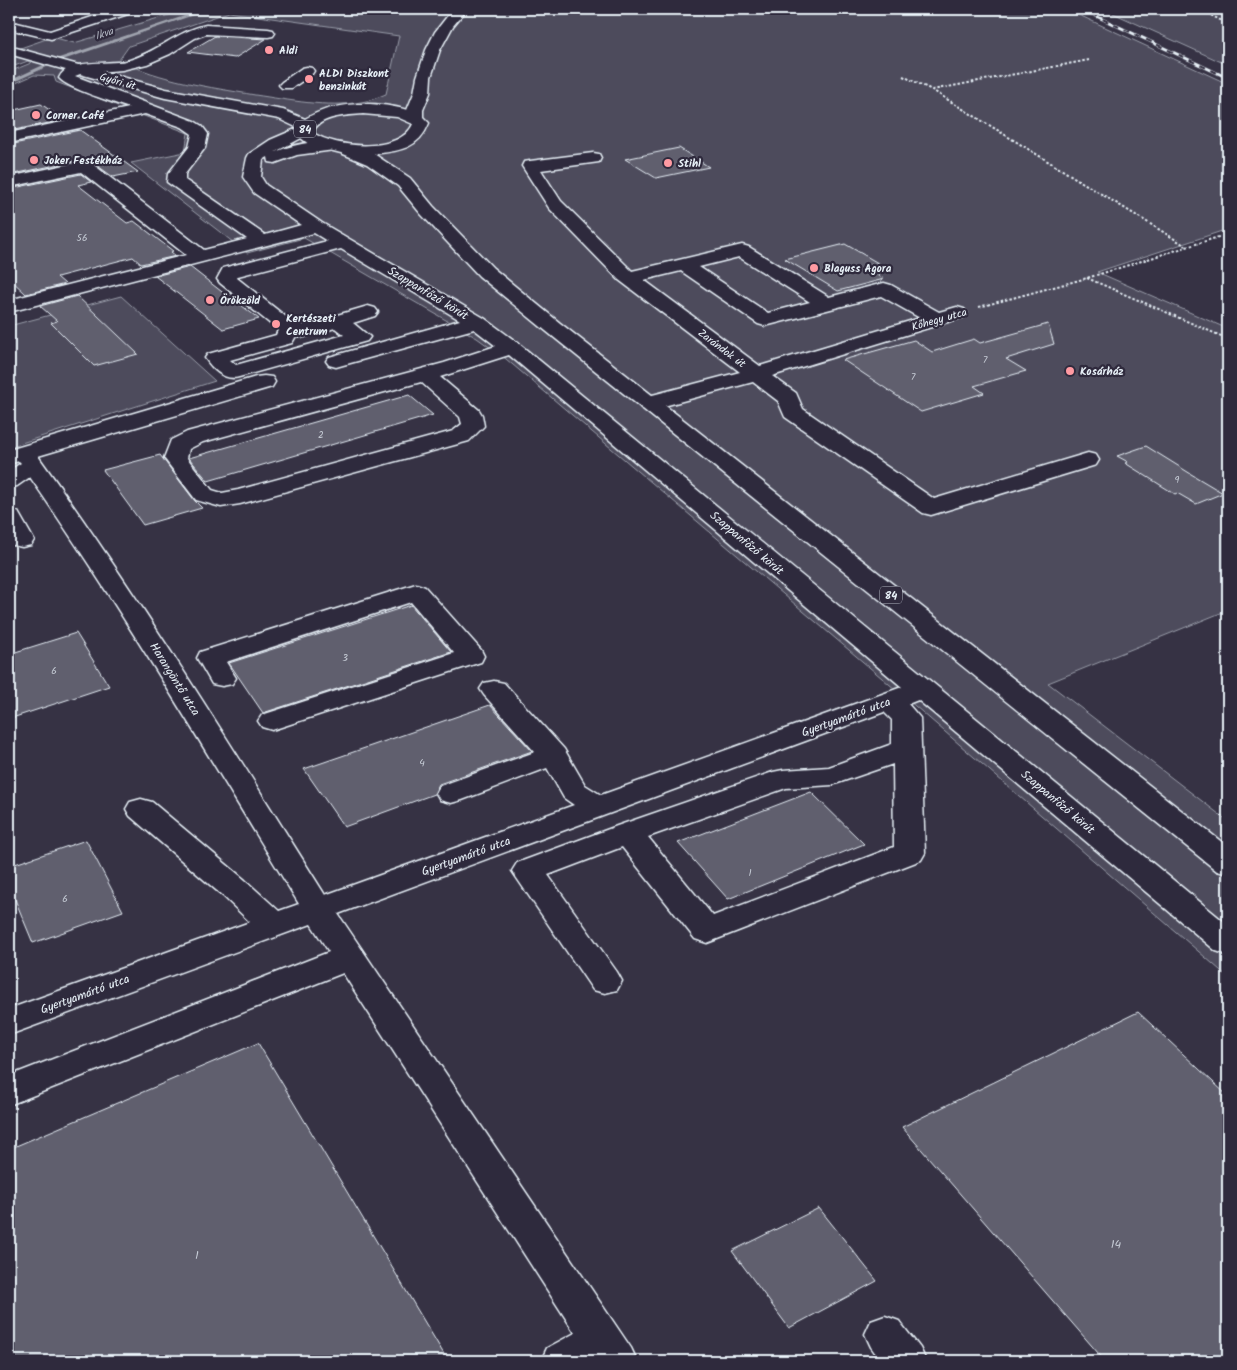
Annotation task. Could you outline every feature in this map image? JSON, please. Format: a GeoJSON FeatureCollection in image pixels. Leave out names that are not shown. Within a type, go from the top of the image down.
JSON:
{"type":"FeatureCollection","features":[{"type":"Feature","properties":{"kind":"main road"},"geometry":{"type":"LineString","coordinates":[[84,9],[110,15]]}},
{"type":"Feature","properties":{"kind":"main road"},"geometry":{"type":"LineString","coordinates":[[9,49],[129,9]]}},
{"type":"Feature","properties":{"kind":"main road","name":"84"},"geometry":{"type":"LineString","coordinates":[[415,118],[414,109],[423,89],[423,80],[433,49],[447,24],[460,9]]}},
{"type":"Feature","properties":{"kind":"main road"},"geometry":{"type":"LineString","coordinates":[[9,25],[51,35]]}},
{"type":"Feature","properties":{"kind":"main road"},"geometry":{"type":"LineString","coordinates":[[262,241],[176,182],[176,174],[197,148],[200,134],[196,129],[188,124],[78,84],[67,78],[74,69],[125,67],[138,64],[169,49],[199,31],[223,30],[268,33]]}},
{"type":"Feature","properties":{"kind":"main road","name":"Győri út"},"geometry":{"type":"LineString","coordinates":[[9,49],[134,86],[283,115],[306,128]]}},
{"type":"Feature","properties":{"kind":"main road"},"geometry":{"type":"LineString","coordinates":[[134,86],[131,73],[138,64]]}},
{"type":"Feature","properties":{"kind":"main road"},"geometry":{"type":"LineString","coordinates":[[287,84],[307,71]]}},
{"type":"Feature","properties":{"kind":"main road","name":"84"},"geometry":{"type":"LineString","coordinates":[[423,80],[402,95],[358,110],[326,116],[306,128],[305,135],[309,139],[328,147],[347,150],[373,160],[404,182],[427,210],[486,272],[1228,863]]}},
{"type":"Feature","properties":{"kind":"main road"},"geometry":{"type":"LineString","coordinates":[[88,105],[114,115]]}},
{"type":"Feature","properties":{"kind":"main road","name":"Győri út"},"geometry":{"type":"LineString","coordinates":[[229,106],[358,110]]}},
{"type":"Feature","properties":{"kind":"main road"},"geometry":{"type":"LineString","coordinates":[[9,138],[146,109]]}},
{"type":"Feature","properties":{"kind":"main road","name":"84"},"geometry":{"type":"LineString","coordinates":[[358,110],[390,110],[415,118],[421,123],[421,130],[400,150],[399,164],[404,182]]}},
{"type":"Feature","properties":{"kind":"main road"},"geometry":{"type":"LineString","coordinates":[[253,169],[256,158],[268,148],[306,128]]}},
{"type":"Feature","properties":{"kind":"main road","name":"84"},"geometry":{"type":"LineString","coordinates":[[347,150],[388,147],[411,140]]}},
{"type":"Feature","properties":{"kind":"main road"},"geometry":{"type":"LineString","coordinates":[[253,169],[289,152],[303,148],[328,147]]}},
{"type":"Feature","properties":{"kind":"main road","name":"Zarándok út"},"geometry":{"type":"LineString","coordinates":[[594,158],[530,166],[555,204],[629,278],[788,398],[794,412],[931,508],[1088,460]]}},
{"type":"Feature","properties":{"kind":"main road"},"geometry":{"type":"LineString","coordinates":[[9,182],[83,165],[201,257]]}},
{"type":"Feature","properties":{"kind":"main road","name":"Szappanfőző körút"},"geometry":{"type":"LineString","coordinates":[[253,169],[252,177],[260,190],[316,227],[477,322],[511,347],[1228,943]]}},
{"type":"Feature","properties":{"kind":"main road"},"geometry":{"type":"LineString","coordinates":[[9,306],[316,227]]}},
{"type":"Feature","properties":{"kind":"main road"},"geometry":{"type":"LineString","coordinates":[[343,243],[230,272],[227,279],[289,329],[304,331],[368,312]]}},
{"type":"Feature","properties":{"kind":"main road"},"geometry":{"type":"LineString","coordinates":[[629,278],[742,251],[826,304]]}},
{"type":"Feature","properties":{"kind":"main road"},"geometry":{"type":"LineString","coordinates":[[684,265],[765,320],[884,290],[936,319]]}},
{"type":"Feature","properties":{"kind":"main road","name":"Kőhegy utca"},"geometry":{"type":"LineString","coordinates":[[649,403],[757,374],[957,313]]}},
{"type":"Feature","properties":{"kind":"main road"},"geometry":{"type":"LineString","coordinates":[[289,329],[285,339],[215,358],[232,373],[360,337],[338,321]]}},
{"type":"Feature","properties":{"kind":"main road"},"geometry":{"type":"LineString","coordinates":[[425,374],[471,414],[474,426],[461,436],[240,497],[220,500],[204,495],[175,458],[179,445],[195,437],[477,322]]}},
{"type":"Feature","properties":{"kind":"main road"},"geometry":{"type":"LineString","coordinates":[[9,481],[22,459],[289,398],[425,374],[490,356],[511,347]]}},
{"type":"Feature","properties":{"kind":"main road"},"geometry":{"type":"LineString","coordinates":[[333,450],[349,467]]}},
{"type":"Feature","properties":{"kind":"main road","name":"Harangöntő utca"},"geometry":{"type":"LineString","coordinates":[[22,459],[82,534],[178,683],[318,909],[609,1351]]}},
{"type":"Feature","properties":{"kind":"main road"},"geometry":{"type":"LineString","coordinates":[[9,517],[22,540]]}},
{"type":"Feature","properties":{"kind":"main road"},"geometry":{"type":"LineString","coordinates":[[178,683],[219,674],[210,658],[416,592],[471,656],[272,721]]}},
{"type":"Feature","properties":{"kind":"main road"},"geometry":{"type":"LineString","coordinates":[[494,689],[554,755],[574,791],[600,808]]}},
{"type":"Feature","properties":{"kind":"main road","name":"Gyertyamártó utca"},"geometry":{"type":"LineString","coordinates":[[9,1022],[922,689]]}},
{"type":"Feature","properties":{"kind":"main road"},"geometry":{"type":"LineString","coordinates":[[628,833],[712,937],[910,853],[906,718],[889,701]]}},
{"type":"Feature","properties":{"kind":"main road"},"geometry":{"type":"LineString","coordinates":[[605,981],[528,870],[783,779],[832,776],[906,749]]}},
{"type":"Feature","properties":{"kind":"main road"},"geometry":{"type":"LineString","coordinates":[[451,793],[554,755]]}},
{"type":"Feature","properties":{"kind":"main road"},"geometry":{"type":"LineString","coordinates":[[141,809],[234,888],[274,926]]}},
{"type":"Feature","properties":{"kind":"main road"},"geometry":{"type":"LineString","coordinates":[[9,1091],[350,957]]}},
{"type":"Feature","properties":{"kind":"main road"},"geometry":{"type":"LineString","coordinates":[[562,1361],[609,1351]]}},
{"type":"Feature","properties":{"kind":"path"},"geometry":{"type":"LineString","coordinates":[[1199,9],[1228,24]]}},
{"type":"Feature","properties":{"kind":"path"},"geometry":{"type":"LineString","coordinates":[[932,90],[1089,60]]}},
{"type":"Feature","properties":{"kind":"path"},"geometry":{"type":"LineString","coordinates":[[903,76],[932,90],[1186,246]]}},
{"type":"Feature","properties":{"kind":"path","name":"Kőhegy utca"},"geometry":{"type":"LineString","coordinates":[[957,313],[1087,278],[1228,234]]}},
{"type":"Feature","properties":{"kind":"path"},"geometry":{"type":"LineString","coordinates":[[1087,278],[1228,339]]}},
{"type":"Feature","properties":{"kind":"shaded area"},"geometry":{"type":"Polygon","coordinates":[[[189,9],[1066,9],[1228,84],[1228,229],[1097,272],[1228,329],[1228,610],[1048,683],[1228,821],[1228,977],[922,712],[506,359],[477,338],[304,238],[247,253],[131,163],[185,152],[188,133],[56,82],[54,76],[34,75],[9,86],[9,72],[31,63],[28,61],[9,68],[9,52],[52,37],[74,43],[189,9]],[[229,12],[129,46],[119,60],[168,78],[203,86],[295,101],[321,104],[348,104],[368,101],[386,94],[399,36],[229,12]]]}},
{"type":"Feature","properties":{"kind":"shaded area"},"geometry":{"type":"Polygon","coordinates":[[[1104,9],[1228,9],[1228,65],[1104,9]]]}},
{"type":"Feature","properties":{"kind":"shaded area"},"geometry":{"type":"Polygon","coordinates":[[[121,296],[215,381],[9,447],[9,326],[121,296]]]}},
{"type":"Feature","properties":{"kind":"building"},"geometry":{"type":"Polygon","coordinates":[[[215,36],[266,39],[235,58],[188,52],[215,36]]]}},
{"type":"Feature","properties":{"kind":"building","name":"Corner Café"},"geometry":{"type":"Polygon","coordinates":[[[41,104],[64,120],[9,131],[9,111],[41,104]]]}},
{"type":"Feature","properties":{"kind":"building","name":"Joker Festékház"},"geometry":{"type":"Polygon","coordinates":[[[80,130],[138,172],[113,177],[91,161],[84,159],[9,175],[9,145],[80,130]]]}},
{"type":"Feature","properties":{"kind":"building","name":"Stihl"},"geometry":{"type":"Polygon","coordinates":[[[679,148],[709,167],[656,178],[625,159],[679,148]]]}},
{"type":"Feature","properties":{"kind":"building"},"geometry":{"type":"Polygon","coordinates":[[[81,174],[91,182],[78,185],[127,223],[134,221],[173,251],[171,252],[176,256],[141,264],[133,257],[57,277],[65,284],[26,294],[9,278],[9,189],[81,174]]]}},
{"type":"Feature","properties":{"kind":"building"},"geometry":{"type":"Polygon","coordinates":[[[845,244],[878,263],[864,267],[884,279],[838,291],[785,259],[845,244]]]}},
{"type":"Feature","properties":{"kind":"building","name":"Örökzöld"},"geometry":{"type":"Polygon","coordinates":[[[190,267],[259,319],[223,329],[155,276],[190,267]]]}},
{"type":"Feature","properties":{"kind":"building"},"geometry":{"type":"Polygon","coordinates":[[[77,296],[138,354],[94,366],[51,323],[57,321],[40,306],[77,296]]]}},
{"type":"Feature","properties":{"kind":"building"},"geometry":{"type":"Polygon","coordinates":[[[1048,324],[1054,344],[1006,359],[1026,371],[974,386],[984,393],[921,412],[843,360],[914,340],[932,352],[974,339],[980,343],[1048,324]]]}},
{"type":"Feature","properties":{"kind":"building"},"geometry":{"type":"Polygon","coordinates":[[[409,395],[433,415],[208,481],[189,458],[409,395]]]}},
{"type":"Feature","properties":{"kind":"building"},"geometry":{"type":"Polygon","coordinates":[[[1146,446],[1223,493],[1196,504],[1177,493],[1175,494],[1117,456],[1146,446]]]}},
{"type":"Feature","properties":{"kind":"building"},"geometry":{"type":"Polygon","coordinates":[[[160,455],[202,508],[143,525],[103,470],[160,455]]]}},
{"type":"Feature","properties":{"kind":"building"},"geometry":{"type":"Polygon","coordinates":[[[411,605],[451,652],[263,713],[229,663],[411,605]]]}},
{"type":"Feature","properties":{"kind":"building"},"geometry":{"type":"Polygon","coordinates":[[[76,633],[109,686],[9,719],[9,654],[76,633]]]}},
{"type":"Feature","properties":{"kind":"building"},"geometry":{"type":"Polygon","coordinates":[[[490,705],[532,751],[439,784],[434,794],[344,827],[304,769],[490,705]]]}},
{"type":"Feature","properties":{"kind":"building"},"geometry":{"type":"Polygon","coordinates":[[[811,792],[864,844],[728,899],[678,843],[811,792]]]}},
{"type":"Feature","properties":{"kind":"building"},"geometry":{"type":"Polygon","coordinates":[[[86,840],[123,911],[33,943],[9,885],[9,866],[86,840]]]}},
{"type":"Feature","properties":{"kind":"building"},"geometry":{"type":"Polygon","coordinates":[[[1138,1012],[1228,1096],[1228,1361],[1105,1361],[902,1127],[1138,1012]]]}},
{"type":"Feature","properties":{"kind":"building"},"geometry":{"type":"Polygon","coordinates":[[[258,1043],[448,1361],[9,1361],[9,1149],[258,1043]]]}},
{"type":"Feature","properties":{"kind":"building"},"geometry":{"type":"Polygon","coordinates":[[[819,1208],[877,1281],[789,1328],[732,1251],[819,1208]]]}},
{"type":"Feature","properties":{"kind":"waterway","name":"Ikva"},"geometry":{"type":"LineString","coordinates":[[9,83],[58,60],[209,9]]}},
{"type":"Feature","properties":{"kind":"railway"},"geometry":{"type":"LineString","coordinates":[[1081,9],[1228,78]]}},
{"type":"Feature","properties":{"kind":"place","name":"Aldi"},"geometry":{"type":"Point","coordinates":[269,50]}},
{"type":"Feature","properties":{"kind":"place","name":"ALDI Diszkont benzinkút"},"geometry":{"type":"Point","coordinates":[309,79]}},
{"type":"Feature","properties":{"kind":"place","name":"Corner Café"},"geometry":{"type":"Point","coordinates":[36,115]}},
{"type":"Feature","properties":{"kind":"place","name":"Joker Festékház"},"geometry":{"type":"Point","coordinates":[34,160]}},
{"type":"Feature","properties":{"kind":"place","name":"Stihl"},"geometry":{"type":"Point","coordinates":[668,163]}},
{"type":"Feature","properties":{"kind":"place","name":"Blaguss Agora"},"geometry":{"type":"Point","coordinates":[814,268]}},
{"type":"Feature","properties":{"kind":"place","name":"Örökzöld"},"geometry":{"type":"Point","coordinates":[210,300]}},
{"type":"Feature","properties":{"kind":"place","name":"Kertészeti Centrum"},"geometry":{"type":"Point","coordinates":[276,324]}},
{"type":"Feature","properties":{"kind":"place","name":"Kosárház"},"geometry":{"type":"Point","coordinates":[1070,371]}}]}
